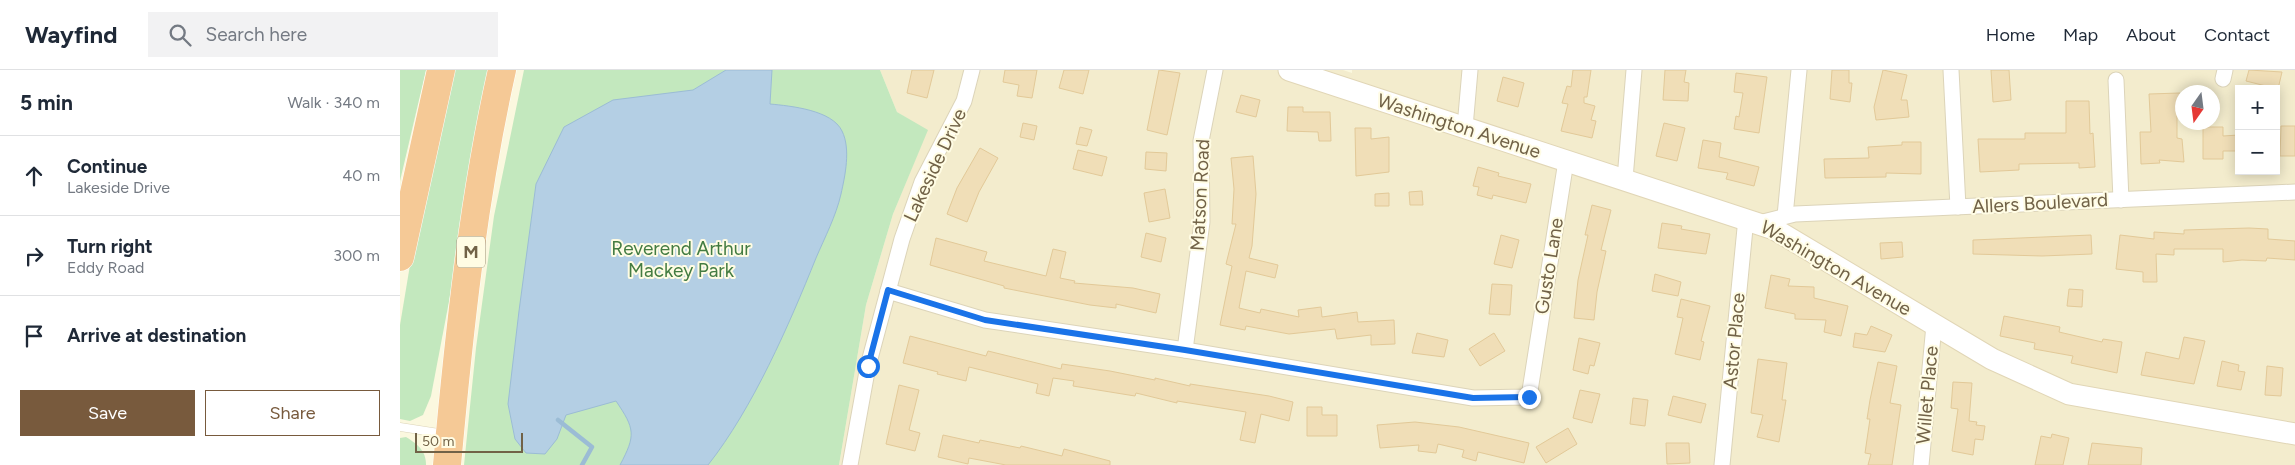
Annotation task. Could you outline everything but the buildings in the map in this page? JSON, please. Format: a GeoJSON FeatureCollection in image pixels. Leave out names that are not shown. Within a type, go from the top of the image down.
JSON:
{"type":"FeatureCollection","features":[{"type":"Feature","properties":{"kind":"highway"},"geometry":{"type":"LineString","coordinates":[[400,258],[441,70]]}},
{"type":"Feature","properties":{"kind":"highway","name":"M"},"geometry":{"type":"LineString","coordinates":[[447,465],[474,228],[502,70]]}},
{"type":"Feature","properties":{"kind":"street","name":"Lakeside Drive"},"geometry":{"type":"LineString","coordinates":[[850,465],[868,366],[902,239],[922,182],[964,101],[972,70]]}},
{"type":"Feature","properties":{"kind":"street","name":"Matson Road"},"geometry":{"type":"LineString","coordinates":[[1185,350],[1202,222],[1202,141],[1215,70]]}},
{"type":"Feature","properties":{"kind":"street","name":"Washington Avenue"},"geometry":{"type":"LineString","coordinates":[[1289,70],[1323,76],[1566,162],[1625,179],[1752,220],[1774,229],[1992,359],[2068,394],[2295,434]]}},
{"type":"Feature","properties":{"kind":"street"},"geometry":{"type":"LineString","coordinates":[[1465,127],[1470,70]]}},
{"type":"Feature","properties":{"kind":"street"},"geometry":{"type":"LineString","coordinates":[[1625,179],[1634,70]]}},
{"type":"Feature","properties":{"kind":"street"},"geometry":{"type":"LineString","coordinates":[[1785,216],[1799,70]]}},
{"type":"Feature","properties":{"kind":"street"},"geometry":{"type":"LineString","coordinates":[[1951,70],[1958,207]]}},
{"type":"Feature","properties":{"kind":"street"},"geometry":{"type":"LineString","coordinates":[[2116,80],[2121,200]]}},
{"type":"Feature","properties":{"kind":"street","name":"Gusto Lane"},"geometry":{"type":"LineString","coordinates":[[1185,350],[1473,398],[1529,397],[1566,162]]}},
{"type":"Feature","properties":{"kind":"street","name":"Allers Boulevard"},"geometry":{"type":"LineString","coordinates":[[1752,220],[1795,214],[2295,192]]}},
{"type":"Feature","properties":{"kind":"street","name":"Astor Place"},"geometry":{"type":"LineString","coordinates":[[1722,465],[1752,220]]}},
{"type":"Feature","properties":{"kind":"street"},"geometry":{"type":"LineString","coordinates":[[888,290],[985,320],[1185,350]]}},
{"type":"Feature","properties":{"kind":"street","name":"Willet Place"},"geometry":{"type":"LineString","coordinates":[[1921,465],[1934,325]]}},
{"type":"Feature","properties":{"kind":"lane"},"geometry":{"type":"LineString","coordinates":[[400,427],[450,435]]}},
{"type":"Feature","properties":{"kind":"shaded area"},"geometry":{"type":"Polygon","coordinates":[[[880,70],[1343,70],[1352,73],[1352,70],[2295,70],[2295,465],[839,465],[866,305],[893,214],[927,131],[897,112],[880,70]]]}},
{"type":"Feature","properties":{"kind":"green space"},"geometry":{"type":"Polygon","coordinates":[[[400,70],[426,70],[400,181],[400,70]]]}},
{"type":"Feature","properties":{"kind":"green space"},"geometry":{"type":"Polygon","coordinates":[[[455,70],[493,70],[431,396],[423,415],[410,421],[400,419],[400,325],[410,265],[455,70]]]}},
{"type":"Feature","properties":{"kind":"green space","name":"Reverend Arthur Mackey Park"},"geometry":{"type":"Polygon","coordinates":[[[524,70],[880,70],[897,112],[928,130],[893,214],[866,305],[839,465],[464,465],[476,348],[494,216],[524,70]]]}},
{"type":"Feature","properties":{"kind":"green space"},"geometry":{"type":"Polygon","coordinates":[[[406,437],[423,451],[426,465],[400,465],[400,438],[406,437]]]}},
{"type":"Feature","properties":{"kind":"water","name":"Reverend Arthur Mackey Park"},"geometry":{"type":"Polygon","coordinates":[[[726,70],[772,70],[770,104],[810,110],[829,118],[842,131],[847,154],[839,202],[833,218],[782,338],[755,392],[708,465],[620,465],[629,446],[631,432],[627,419],[616,401],[566,415],[557,439],[545,454],[526,453],[515,439],[508,404],[536,184],[564,127],[613,100],[693,90],[726,70]]]}},
{"type":"Feature","properties":{"kind":"waterway"},"geometry":{"type":"LineString","coordinates":[[558,420],[592,447],[582,465]]}},
{"type":"Feature","properties":{"kind":"route"},"geometry":{"type":"LineString","coordinates":[[868,366],[888,290],[985,320],[1185,350],[1473,398],[1529,397]]}}]}
